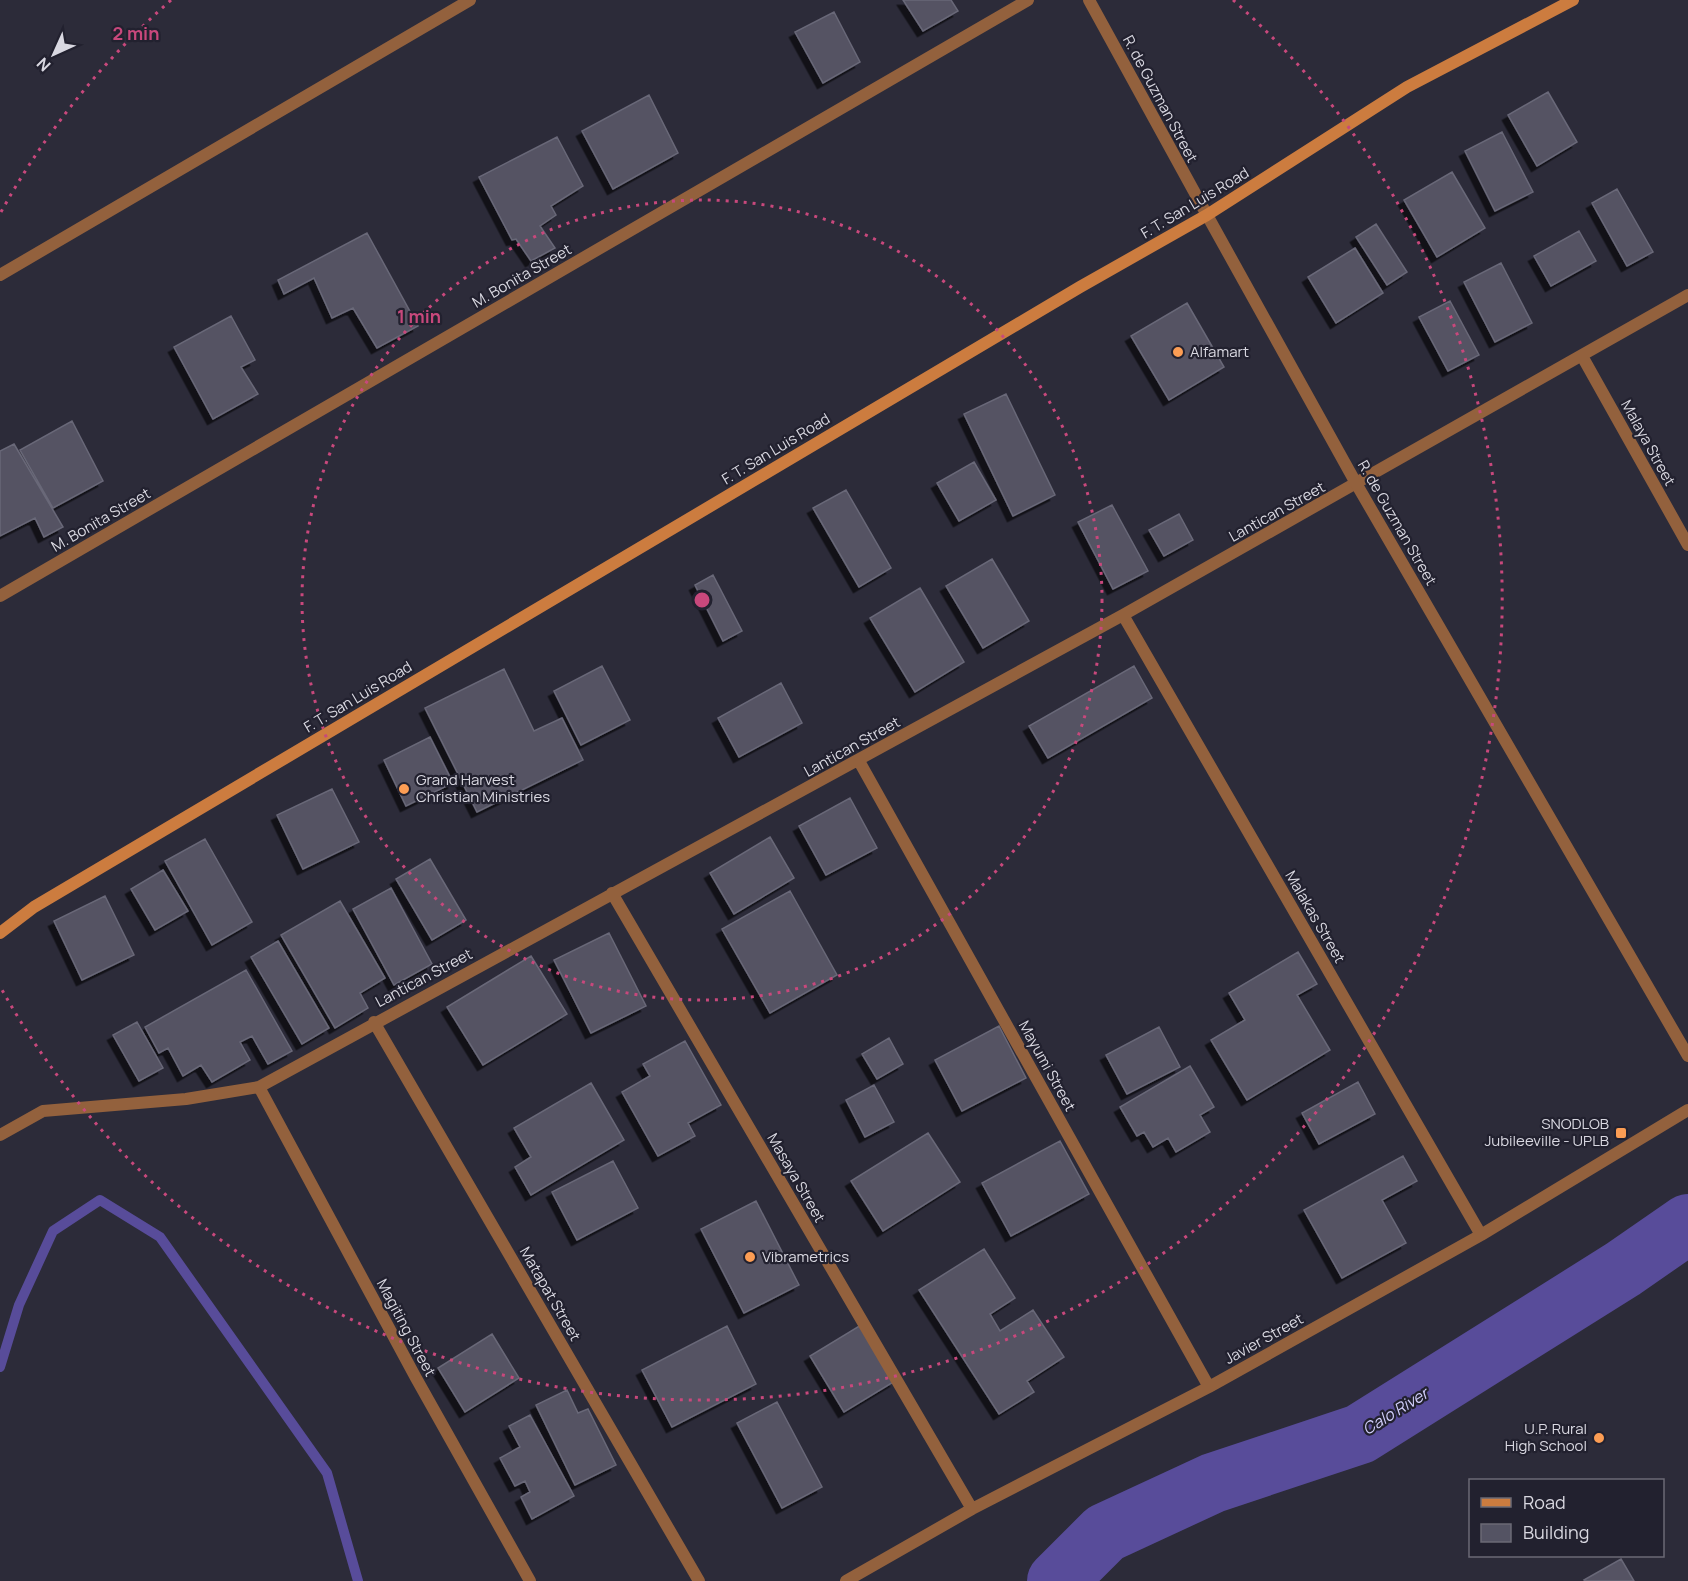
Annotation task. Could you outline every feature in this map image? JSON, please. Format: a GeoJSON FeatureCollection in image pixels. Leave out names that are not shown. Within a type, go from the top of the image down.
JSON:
{"type":"FeatureCollection","features":[{"type":"Feature","properties":{"kind":"main road","name":"F. T. San Luis Road"},"geometry":{"type":"LineString","coordinates":[[0,933],[34,907],[1080,287],[1207,215],[1407,87],[1573,0]]}},
{"type":"Feature","properties":{"kind":"street"},"geometry":{"type":"LineString","coordinates":[[0,275],[470,0]]}},
{"type":"Feature","properties":{"kind":"street","name":"M. Bonita Street"},"geometry":{"type":"LineString","coordinates":[[0,596],[1028,0]]}},
{"type":"Feature","properties":{"kind":"street","name":"R. de Guzman Street"},"geometry":{"type":"LineString","coordinates":[[1089,0],[1357,485],[1688,1056]]}},
{"type":"Feature","properties":{"kind":"street","name":"Lantican Street"},"geometry":{"type":"LineString","coordinates":[[0,1135],[43,1111],[186,1100],[259,1087],[1123,615],[1357,485],[1688,295]]}},
{"type":"Feature","properties":{"kind":"street","name":"Malaya Street"},"geometry":{"type":"LineString","coordinates":[[1581,356],[1688,545]]}},
{"type":"Feature","properties":{"kind":"street","name":"Malakas Street"},"geometry":{"type":"LineString","coordinates":[[1123,615],[1481,1235]]}},
{"type":"Feature","properties":{"kind":"street","name":"Mayumi Street"},"geometry":{"type":"LineString","coordinates":[[859,760],[1209,1387]]}},
{"type":"Feature","properties":{"kind":"street","name":"Masaya Street"},"geometry":{"type":"LineString","coordinates":[[612,893],[972,1509]]}},
{"type":"Feature","properties":{"kind":"street","name":"Matapat Street"},"geometry":{"type":"LineString","coordinates":[[375,1022],[699,1581]]}},
{"type":"Feature","properties":{"kind":"street","name":"Magiting Street"},"geometry":{"type":"LineString","coordinates":[[259,1087],[410,1367],[530,1581]]}},
{"type":"Feature","properties":{"kind":"street","name":"Javier Street"},"geometry":{"type":"LineString","coordinates":[[846,1581],[972,1509],[1209,1387],[1481,1235],[1688,1110]]}},
{"type":"Feature","properties":{"kind":"building"},"geometry":{"type":"Polygon","coordinates":[[[903,0],[951,0],[958,11],[923,31],[903,0]]]}},
{"type":"Feature","properties":{"kind":"building"},"geometry":{"type":"Polygon","coordinates":[[[834,12],[860,62],[823,83],[795,32],[834,12]]]}},
{"type":"Feature","properties":{"kind":"building"},"geometry":{"type":"Polygon","coordinates":[[[1548,92],[1577,142],[1537,166],[1508,115],[1548,92]]]}},
{"type":"Feature","properties":{"kind":"building"},"geometry":{"type":"Polygon","coordinates":[[[649,95],[678,153],[613,189],[582,131],[649,95]]]}},
{"type":"Feature","properties":{"kind":"building"},"geometry":{"type":"Polygon","coordinates":[[[1502,132],[1533,192],[1495,211],[1465,151],[1502,132]]]}},
{"type":"Feature","properties":{"kind":"building"},"geometry":{"type":"Polygon","coordinates":[[[557,137],[583,186],[551,206],[556,215],[540,226],[555,248],[531,261],[516,239],[512,240],[479,177],[557,137]]]}},
{"type":"Feature","properties":{"kind":"building"},"geometry":{"type":"Polygon","coordinates":[[[1452,172],[1485,228],[1437,257],[1404,200],[1452,172]]]}},
{"type":"Feature","properties":{"kind":"building"},"geometry":{"type":"Polygon","coordinates":[[[1617,189],[1653,252],[1627,266],[1592,203],[1617,189]]]}},
{"type":"Feature","properties":{"kind":"building"},"geometry":{"type":"Polygon","coordinates":[[[1376,224],[1407,272],[1387,285],[1356,237],[1376,224]]]}},
{"type":"Feature","properties":{"kind":"building"},"geometry":{"type":"Polygon","coordinates":[[[1579,231],[1596,261],[1551,286],[1534,256],[1579,231]]]}},
{"type":"Feature","properties":{"kind":"building"},"geometry":{"type":"Polygon","coordinates":[[[367,233],[418,326],[377,348],[353,308],[332,318],[314,278],[284,294],[278,280],[367,233]]]}},
{"type":"Feature","properties":{"kind":"building"},"geometry":{"type":"Polygon","coordinates":[[[1355,248],[1383,293],[1336,323],[1308,277],[1355,248]]]}},
{"type":"Feature","properties":{"kind":"building"},"geometry":{"type":"Polygon","coordinates":[[[1501,263],[1532,323],[1495,342],[1464,282],[1501,263]]]}},
{"type":"Feature","properties":{"kind":"building"},"geometry":{"type":"Polygon","coordinates":[[[1450,301],[1479,355],[1448,371],[1419,317],[1450,301]]]}},
{"type":"Feature","properties":{"kind":"building","name":"Alfamart"},"geometry":{"type":"Polygon","coordinates":[[[1187,303],[1224,367],[1169,400],[1131,336],[1187,303]]]}},
{"type":"Feature","properties":{"kind":"building"},"geometry":{"type":"Polygon","coordinates":[[[231,316],[255,360],[241,367],[258,394],[213,419],[174,347],[231,316]]]}},
{"type":"Feature","properties":{"kind":"building"},"geometry":{"type":"Polygon","coordinates":[[[1006,394],[1055,495],[1013,516],[964,414],[1006,394]]]}},
{"type":"Feature","properties":{"kind":"building"},"geometry":{"type":"Polygon","coordinates":[[[72,421],[103,481],[53,508],[20,450],[72,421]]]}},
{"type":"Feature","properties":{"kind":"building"},"geometry":{"type":"Polygon","coordinates":[[[14,444],[63,527],[44,537],[35,518],[0,536],[0,451],[14,444]]]}},
{"type":"Feature","properties":{"kind":"building"},"geometry":{"type":"Polygon","coordinates":[[[974,462],[996,500],[959,521],[937,483],[974,462]]]}},
{"type":"Feature","properties":{"kind":"building"},"geometry":{"type":"Polygon","coordinates":[[[846,490],[891,568],[859,587],[813,508],[846,490]]]}},
{"type":"Feature","properties":{"kind":"building"},"geometry":{"type":"Polygon","coordinates":[[[1112,505],[1148,571],[1113,589],[1078,522],[1112,505]]]}},
{"type":"Feature","properties":{"kind":"building"},"geometry":{"type":"Polygon","coordinates":[[[1179,514],[1193,540],[1164,556],[1149,530],[1179,514]]]}},
{"type":"Feature","properties":{"kind":"building"},"geometry":{"type":"Polygon","coordinates":[[[992,559],[1029,621],[983,648],[946,586],[992,559]]]}},
{"type":"Feature","properties":{"kind":"building"},"geometry":{"type":"Polygon","coordinates":[[[713,575],[742,631],[723,641],[695,585],[713,575]]]}},
{"type":"Feature","properties":{"kind":"building"},"geometry":{"type":"Polygon","coordinates":[[[920,588],[964,662],[915,692],[870,618],[920,588]]]}},
{"type":"Feature","properties":{"kind":"building"},"geometry":{"type":"Polygon","coordinates":[[[602,666],[630,720],[581,745],[554,691],[602,666]]]}},
{"type":"Feature","properties":{"kind":"building"},"geometry":{"type":"Polygon","coordinates":[[[1134,666],[1152,698],[1048,758],[1029,726],[1134,666]]]}},
{"type":"Feature","properties":{"kind":"building"},"geometry":{"type":"Polygon","coordinates":[[[504,669],[534,731],[562,718],[583,760],[477,812],[425,708],[504,669]]]}},
{"type":"Feature","properties":{"kind":"building"},"geometry":{"type":"Polygon","coordinates":[[[781,683],[802,723],[739,757],[718,718],[781,683]]]}},
{"type":"Feature","properties":{"kind":"building"},"geometry":{"type":"Polygon","coordinates":[[[430,737],[453,783],[406,806],[384,760],[430,737]]]}},
{"type":"Feature","properties":{"kind":"building"},"geometry":{"type":"Polygon","coordinates":[[[332,789],[359,842],[303,869],[277,815],[332,789]]]}},
{"type":"Feature","properties":{"kind":"building"},"geometry":{"type":"Polygon","coordinates":[[[850,798],[877,848],[826,875],[799,826],[850,798]]]}},
{"type":"Feature","properties":{"kind":"building"},"geometry":{"type":"Polygon","coordinates":[[[770,837],[794,878],[734,914],[710,873],[770,837]]]}},
{"type":"Feature","properties":{"kind":"building"},"geometry":{"type":"Polygon","coordinates":[[[205,839],[252,922],[212,945],[165,861],[205,839]]]}},
{"type":"Feature","properties":{"kind":"building"},"geometry":{"type":"Polygon","coordinates":[[[430,859],[466,920],[432,940],[396,879],[430,859]]]}},
{"type":"Feature","properties":{"kind":"building"},"geometry":{"type":"Polygon","coordinates":[[[163,870],[188,911],[155,930],[131,889],[163,870]]]}},
{"type":"Feature","properties":{"kind":"building"},"geometry":{"type":"Polygon","coordinates":[[[391,888],[432,964],[394,985],[353,909],[391,888]]]}},
{"type":"Feature","properties":{"kind":"building"},"geometry":{"type":"Polygon","coordinates":[[[790,891],[837,975],[770,1013],[722,929],[790,891]]]}},
{"type":"Feature","properties":{"kind":"building"},"geometry":{"type":"Polygon","coordinates":[[[105,896],[134,955],[82,980],[54,921],[105,896]]]}},
{"type":"Feature","properties":{"kind":"building"},"geometry":{"type":"Polygon","coordinates":[[[340,901],[385,978],[360,993],[368,1008],[335,1028],[281,935],[340,901]]]}},
{"type":"Feature","properties":{"kind":"building"},"geometry":{"type":"Polygon","coordinates":[[[609,933],[646,1006],[591,1033],[554,960],[609,933]]]}},
{"type":"Feature","properties":{"kind":"building"},"geometry":{"type":"Polygon","coordinates":[[[278,941],[329,1028],[302,1044],[251,957],[278,941]]]}},
{"type":"Feature","properties":{"kind":"building"},"geometry":{"type":"Polygon","coordinates":[[[1298,952],[1317,984],[1297,995],[1330,1050],[1247,1100],[1211,1040],[1245,1020],[1229,993],[1298,952]]]}},
{"type":"Feature","properties":{"kind":"building"},"geometry":{"type":"Polygon","coordinates":[[[531,956],[567,1014],[483,1065],[447,1007],[531,956]]]}},
{"type":"Feature","properties":{"kind":"building"},"geometry":{"type":"Polygon","coordinates":[[[246,970],[292,1051],[268,1064],[252,1036],[240,1042],[250,1060],[212,1082],[201,1065],[183,1076],[168,1048],[159,1053],[145,1027],[246,970]]]}},
{"type":"Feature","properties":{"kind":"building"},"geometry":{"type":"Polygon","coordinates":[[[137,1022],[163,1068],[139,1081],[113,1035],[137,1022]]]}},
{"type":"Feature","properties":{"kind":"building"},"geometry":{"type":"Polygon","coordinates":[[[999,1026],[1026,1078],[962,1111],[935,1060],[999,1026]]]}},
{"type":"Feature","properties":{"kind":"building"},"geometry":{"type":"Polygon","coordinates":[[[1159,1027],[1180,1067],[1127,1094],[1106,1055],[1159,1027]]]}},
{"type":"Feature","properties":{"kind":"building"},"geometry":{"type":"Polygon","coordinates":[[[889,1038],[903,1064],[877,1079],[862,1054],[889,1038]]]}},
{"type":"Feature","properties":{"kind":"building"},"geometry":{"type":"Polygon","coordinates":[[[685,1041],[721,1105],[688,1123],[695,1136],[658,1156],[622,1092],[650,1076],[643,1064],[685,1041]]]}},
{"type":"Feature","properties":{"kind":"building"},"geometry":{"type":"Polygon","coordinates":[[[1190,1066],[1214,1107],[1200,1115],[1210,1132],[1176,1152],[1168,1138],[1153,1147],[1144,1132],[1137,1136],[1120,1107],[1190,1066]]]}},
{"type":"Feature","properties":{"kind":"building"},"geometry":{"type":"Polygon","coordinates":[[[1358,1082],[1375,1114],[1319,1144],[1302,1113],[1358,1082]]]}},
{"type":"Feature","properties":{"kind":"building"},"geometry":{"type":"Polygon","coordinates":[[[591,1083],[624,1140],[531,1195],[515,1167],[531,1157],[514,1128],[591,1083]]]}},
{"type":"Feature","properties":{"kind":"building"},"geometry":{"type":"Polygon","coordinates":[[[874,1085],[894,1122],[865,1137],[846,1100],[874,1085]]]}},
{"type":"Feature","properties":{"kind":"building"},"geometry":{"type":"Polygon","coordinates":[[[928,1133],[960,1182],[883,1231],[851,1181],[928,1133]]]}},
{"type":"Feature","properties":{"kind":"building"},"geometry":{"type":"Polygon","coordinates":[[[1060,1141],[1089,1194],[1011,1236],[982,1183],[1060,1141]]]}},
{"type":"Feature","properties":{"kind":"building"},"geometry":{"type":"Polygon","coordinates":[[[1403,1156],[1417,1181],[1382,1200],[1406,1243],[1342,1278],[1304,1210],[1403,1156]]]}},
{"type":"Feature","properties":{"kind":"building"},"geometry":{"type":"Polygon","coordinates":[[[613,1161],[638,1208],[577,1240],[552,1192],[613,1161]]]}},
{"type":"Feature","properties":{"kind":"building","name":"Vibrametrics"},"geometry":{"type":"Polygon","coordinates":[[[756,1201],[799,1285],[744,1313],[701,1229],[756,1201]]]}},
{"type":"Feature","properties":{"kind":"building"},"geometry":{"type":"Polygon","coordinates":[[[984,1249],[1015,1298],[990,1314],[1000,1331],[1033,1310],[1064,1357],[1027,1381],[1034,1392],[999,1414],[919,1290],[984,1249]]]}},
{"type":"Feature","properties":{"kind":"building"},"geometry":{"type":"Polygon","coordinates":[[[861,1325],[895,1381],[844,1412],[810,1356],[861,1325]]]}},
{"type":"Feature","properties":{"kind":"building"},"geometry":{"type":"Polygon","coordinates":[[[727,1326],[756,1384],[672,1427],[642,1370],[727,1326]]]}},
{"type":"Feature","properties":{"kind":"building"},"geometry":{"type":"Polygon","coordinates":[[[492,1334],[519,1378],[465,1412],[438,1368],[492,1334]]]}},
{"type":"Feature","properties":{"kind":"building"},"geometry":{"type":"Polygon","coordinates":[[[567,1390],[578,1413],[588,1409],[616,1465],[575,1485],[536,1405],[567,1390]]]}},
{"type":"Feature","properties":{"kind":"building"},"geometry":{"type":"Polygon","coordinates":[[[777,1402],[822,1487],[782,1508],[737,1423],[777,1402]]]}},
{"type":"Feature","properties":{"kind":"building"},"geometry":{"type":"Polygon","coordinates":[[[530,1415],[574,1496],[532,1519],[521,1497],[530,1492],[525,1481],[515,1486],[500,1458],[520,1447],[509,1426],[530,1415]]]}},
{"type":"Feature","properties":{"kind":"building"},"geometry":{"type":"Polygon","coordinates":[[[1621,1559],[1634,1581],[1584,1580],[1621,1559]]]}},
{"type":"Feature","properties":{"kind":"waterway"},"geometry":{"type":"LineString","coordinates":[[0,1367],[19,1305],[53,1231],[100,1200],[160,1237],[327,1473],[358,1581]]}},
{"type":"Feature","properties":{"kind":"waterway","name":"Calo River"},"geometry":{"type":"LineString","coordinates":[[1057,1581],[1105,1533],[1213,1483],[1360,1434],[1623,1269],[1688,1224]]}},
{"type":"Feature","properties":{"kind":"place","name":"Alfamart"},"geometry":{"type":"Point","coordinates":[1178,352]}},
{"type":"Feature","properties":{"kind":"place","name":"Grand Harvest Christian Ministries"},"geometry":{"type":"Point","coordinates":[404,789]}},
{"type":"Feature","properties":{"kind":"place","name":"SNODLOB Jubileeville - UPLB"},"geometry":{"type":"Point","coordinates":[1621,1133]}},
{"type":"Feature","properties":{"kind":"place","name":"Vibrametrics"},"geometry":{"type":"Point","coordinates":[750,1257]}},
{"type":"Feature","properties":{"kind":"place","name":"U.P. Rural High School"},"geometry":{"type":"Point","coordinates":[1599,1438]}}]}
